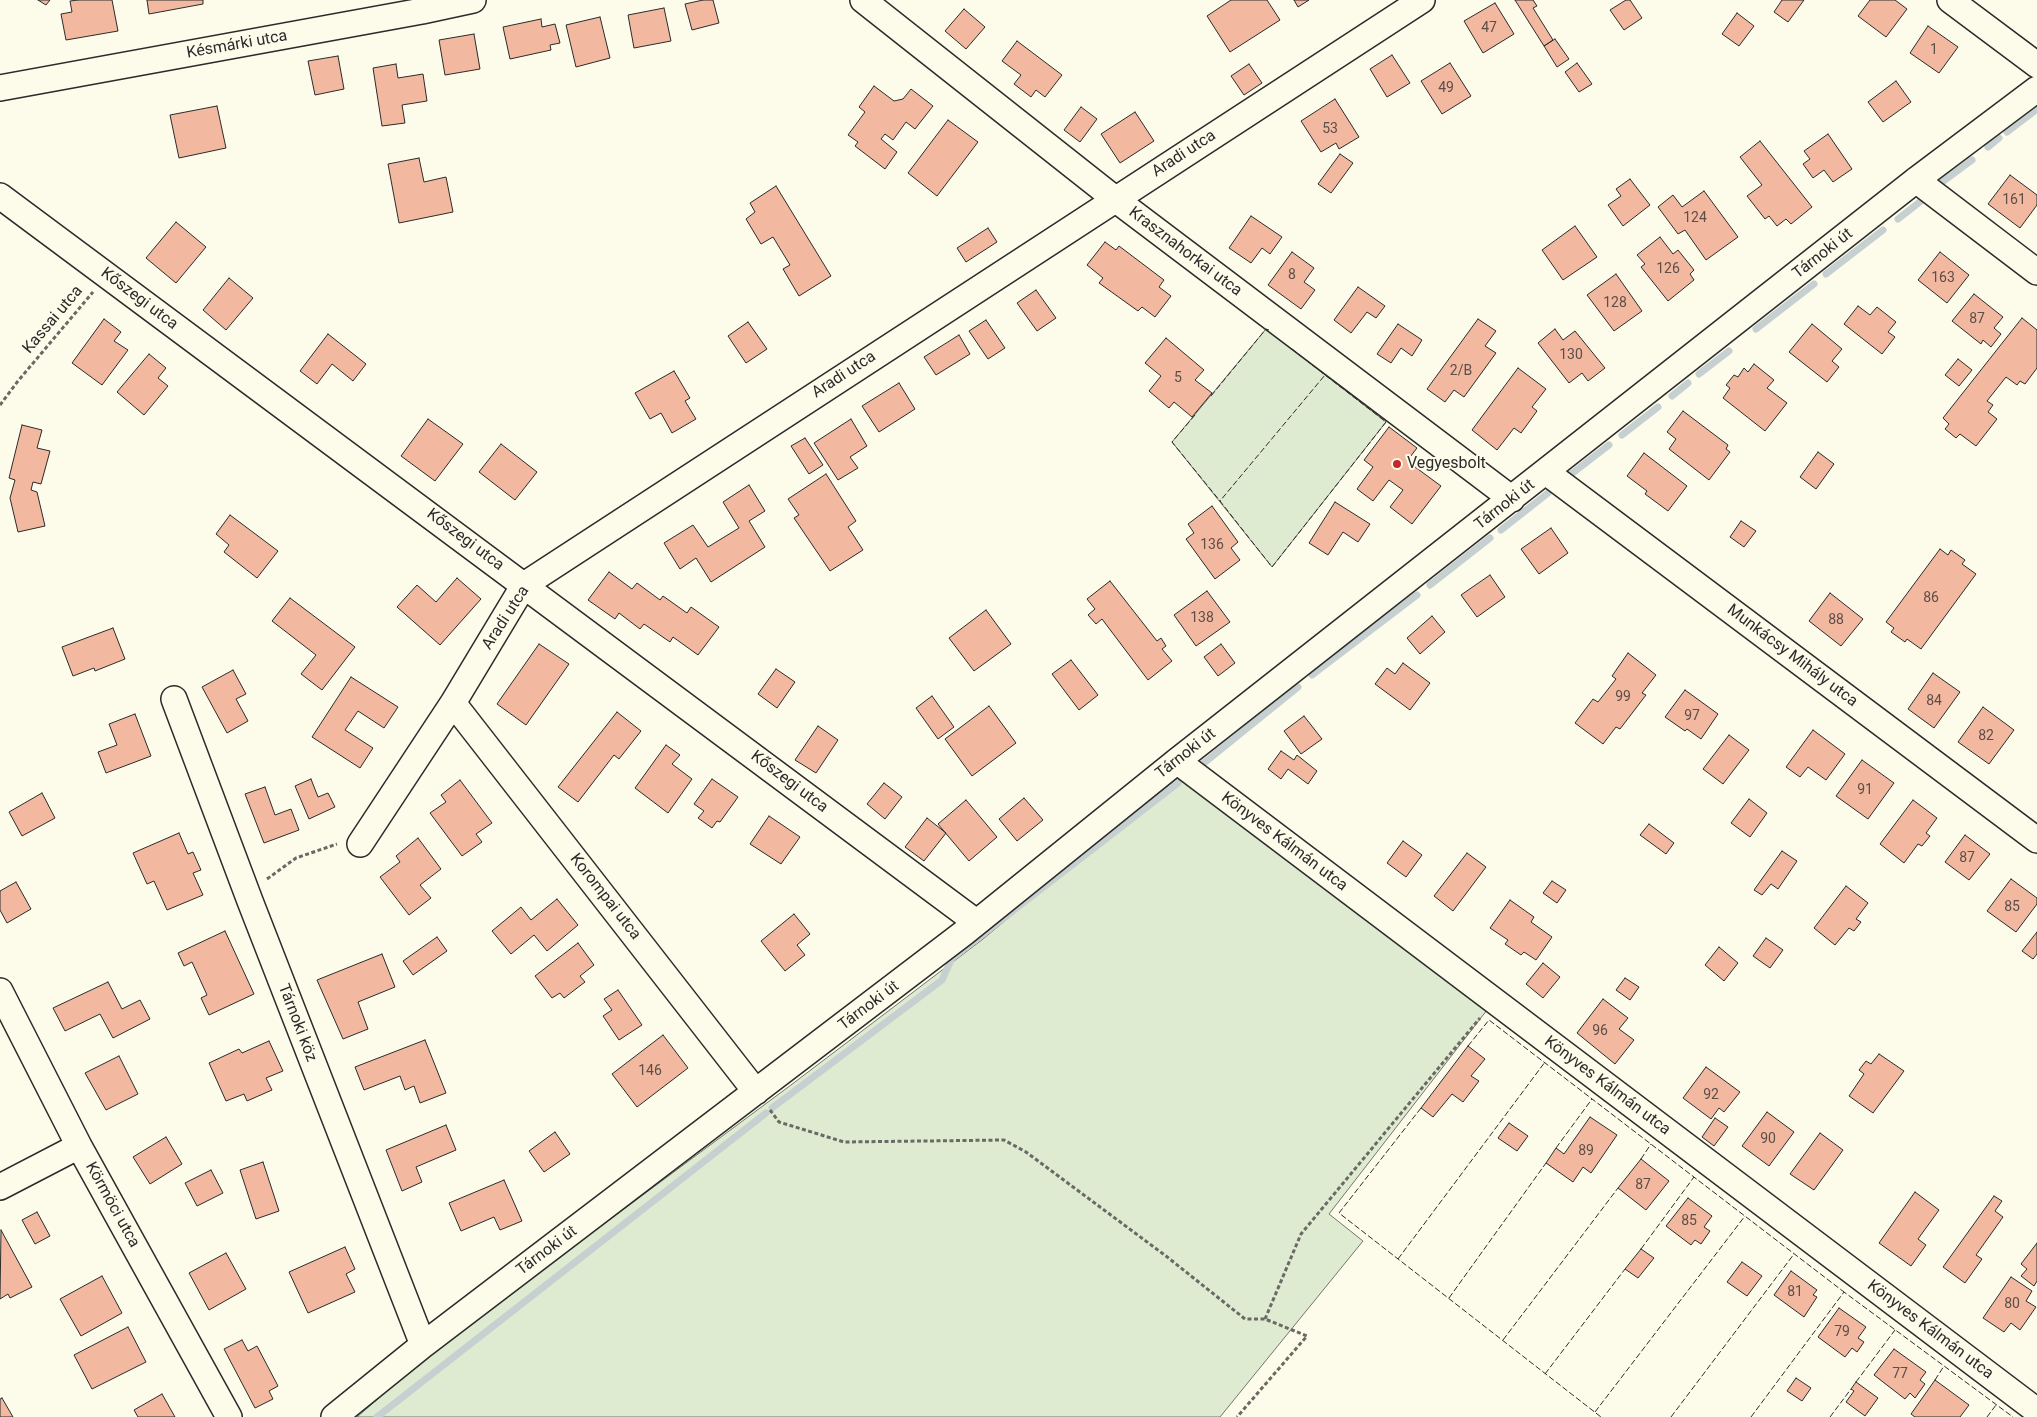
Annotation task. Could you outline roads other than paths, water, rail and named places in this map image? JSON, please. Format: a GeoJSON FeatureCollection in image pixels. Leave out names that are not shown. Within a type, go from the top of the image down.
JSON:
{"type":"FeatureCollection","features":[{"type":"Feature","properties":{"kind":"street","name":"Késmárki utca"},"geometry":{"type":"LineString","coordinates":[[0,88],[473,0]]}},
{"type":"Feature","properties":{"kind":"street","name":"Krasznahorkai utca"},"geometry":{"type":"LineString","coordinates":[[863,0],[1115,199],[1512,499]]}},
{"type":"Feature","properties":{"kind":"street","name":"Aradi utca"},"geometry":{"type":"LineString","coordinates":[[360,844],[453,703],[524,585],[1422,0]]}},
{"type":"Feature","properties":{"kind":"street"},"geometry":{"type":"LineString","coordinates":[[1950,0],[2037,65]]}},
{"type":"Feature","properties":{"kind":"street","name":"Tárnoki út"},"geometry":{"type":"LineString","coordinates":[[334,1417],[423,1345],[976,922],[1916,180],[2037,89]]}},
{"type":"Feature","properties":{"kind":"street"},"geometry":{"type":"LineString","coordinates":[[1916,180],[2037,272]]}},
{"type":"Feature","properties":{"kind":"street","name":"Kőszegi utca"},"geometry":{"type":"LineString","coordinates":[[0,196],[976,922]]}},
{"type":"Feature","properties":{"kind":"street","name":"Munkácsy Mihály utca"},"geometry":{"type":"LineString","coordinates":[[1546,472],[2037,840]]}},
{"type":"Feature","properties":{"kind":"street","name":"Tárnoki köz"},"geometry":{"type":"LineString","coordinates":[[174,699],[250,901],[423,1345]]}},
{"type":"Feature","properties":{"kind":"street","name":"Korompai utca"},"geometry":{"type":"LineString","coordinates":[[453,703],[756,1092]]}},
{"type":"Feature","properties":{"kind":"street","name":"Könyves Kálmán utca"},"geometry":{"type":"LineString","coordinates":[[1177,762],[2037,1410]]}},
{"type":"Feature","properties":{"kind":"street","name":"Körmöci utca"},"geometry":{"type":"LineString","coordinates":[[0,991],[79,1146],[229,1417]]}},
{"type":"Feature","properties":{"kind":"street"},"geometry":{"type":"LineString","coordinates":[[0,1187],[79,1146]]}},
{"type":"Feature","properties":{"kind":"waterway"},"geometry":{"type":"LineString","coordinates":[[2007,132],[2037,109]]}},
{"type":"Feature","properties":{"kind":"waterway"},"geometry":{"type":"LineString","coordinates":[[1988,147],[1999,138]]}},
{"type":"Feature","properties":{"kind":"waterway"},"geometry":{"type":"LineString","coordinates":[[1941,183],[1972,160]]}},
{"type":"Feature","properties":{"kind":"waterway"},"geometry":{"type":"LineString","coordinates":[[1898,219],[1921,201]]}},
{"type":"Feature","properties":{"kind":"waterway"},"geometry":{"type":"LineString","coordinates":[[1826,274],[1883,230]]}},
{"type":"Feature","properties":{"kind":"waterway"},"geometry":{"type":"LineString","coordinates":[[1756,329],[1814,284]]}},
{"type":"Feature","properties":{"kind":"waterway"},"geometry":{"type":"LineString","coordinates":[[1699,374],[1729,351]]}},
{"type":"Feature","properties":{"kind":"waterway"},"geometry":{"type":"LineString","coordinates":[[1672,396],[1688,383]]}},
{"type":"Feature","properties":{"kind":"waterway"},"geometry":{"type":"LineString","coordinates":[[1622,435],[1658,407]]}},
{"type":"Feature","properties":{"kind":"waterway"},"geometry":{"type":"LineString","coordinates":[[1570,475],[1609,445]]}},
{"type":"Feature","properties":{"kind":"waterway"},"geometry":{"type":"LineString","coordinates":[[1501,530],[1548,493]]}},
{"type":"Feature","properties":{"kind":"waterway"},"geometry":{"type":"LineString","coordinates":[[1430,585],[1490,538]]}},
{"type":"Feature","properties":{"kind":"waterway"},"geometry":{"type":"LineString","coordinates":[[1312,675],[1417,595]]}},
{"type":"Feature","properties":{"kind":"waterway"},"geometry":{"type":"LineString","coordinates":[[1199,767],[1298,687]]}},
{"type":"Feature","properties":{"kind":"waterway"},"geometry":{"type":"LineString","coordinates":[[772,1108],[942,980],[952,958],[1178,783]]}},
{"type":"Feature","properties":{"kind":"waterway"},"geometry":{"type":"LineString","coordinates":[[377,1417],[766,1113]]}},
{"type":"Feature","properties":{"kind":"place","name":"Vegyesbolt"},"geometry":{"type":"Point","coordinates":[1397,464]}}]}
